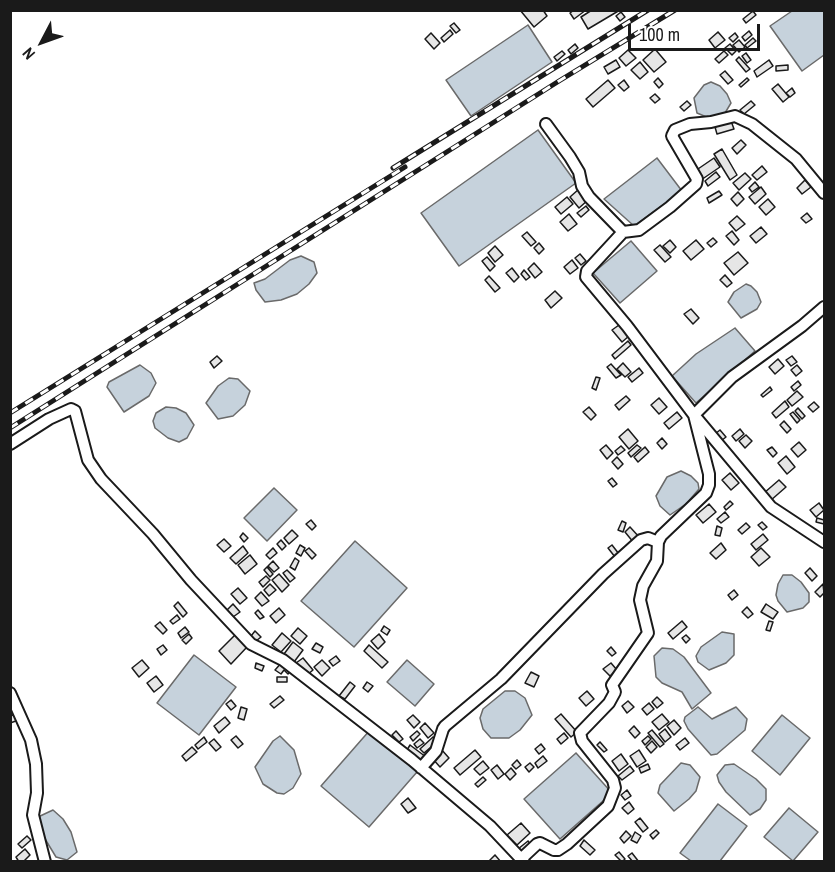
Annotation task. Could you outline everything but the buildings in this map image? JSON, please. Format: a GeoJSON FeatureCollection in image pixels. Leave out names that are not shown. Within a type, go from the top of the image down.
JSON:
{"type":"FeatureCollection","features":[{"type":"Feature","properties":{"kind":"street"},"geometry":{"type":"LineString","coordinates":[[825,193],[796,159],[752,124],[735,116],[690,124],[675,130],[672,136],[697,179],[696,184],[639,230],[623,232],[587,271],[586,277],[627,326],[694,415],[771,507],[825,542]]}},
{"type":"Feature","properties":{"kind":"street"},"geometry":{"type":"LineString","coordinates":[[546,124],[579,172],[582,186],[589,197],[623,232]]}},
{"type":"Feature","properties":{"kind":"street"},"geometry":{"type":"LineString","coordinates":[[694,415],[732,377],[825,307]]}},
{"type":"Feature","properties":{"kind":"street"},"geometry":{"type":"LineString","coordinates":[[10,444],[48,419],[71,409],[75,411],[88,460],[101,479],[251,644],[283,660],[421,768],[490,826],[522,860],[540,843],[558,850],[608,806],[615,788],[613,780],[582,741],[580,733],[609,703],[615,692],[612,685],[648,633],[639,600],[643,586],[657,561],[658,542],[661,536],[706,493],[710,485],[694,415]]}},
{"type":"Feature","properties":{"kind":"street"},"geometry":{"type":"LineString","coordinates":[[421,768],[436,752],[446,726],[501,679],[603,574],[641,540],[648,538],[658,542]]}},
{"type":"Feature","properties":{"kind":"street"},"geometry":{"type":"LineString","coordinates":[[10,693],[33,748],[37,793],[33,815],[45,861]]}},
{"type":"Feature","properties":{"kind":"shaded area"},"geometry":{"type":"Polygon","coordinates":[[[792,11],[824,11],[824,55],[802,71],[770,26],[792,11]]]}},
{"type":"Feature","properties":{"kind":"shaded area"},"geometry":{"type":"Polygon","coordinates":[[[528,25],[552,62],[471,116],[446,80],[528,25]]]}},
{"type":"Feature","properties":{"kind":"shaded area"},"geometry":{"type":"Polygon","coordinates":[[[711,82],[720,86],[731,103],[725,113],[709,118],[697,113],[694,98],[704,85],[711,82]]]}},
{"type":"Feature","properties":{"kind":"shaded area"},"geometry":{"type":"Polygon","coordinates":[[[538,130],[576,183],[459,266],[421,213],[538,130]]]}},
{"type":"Feature","properties":{"kind":"shaded area"},"geometry":{"type":"Polygon","coordinates":[[[657,158],[682,191],[634,226],[604,199],[657,158]]]}},
{"type":"Feature","properties":{"kind":"shaded area"},"geometry":{"type":"Polygon","coordinates":[[[631,241],[657,271],[620,303],[593,273],[631,241]]]}},
{"type":"Feature","properties":{"kind":"shaded area"},"geometry":{"type":"Polygon","coordinates":[[[301,256],[314,262],[317,273],[309,284],[297,294],[281,300],[265,302],[254,283],[265,279],[290,260],[301,256]]]}},
{"type":"Feature","properties":{"kind":"shaded area"},"geometry":{"type":"Polygon","coordinates":[[[746,284],[757,292],[761,302],[757,309],[741,318],[728,302],[734,292],[746,284]]]}},
{"type":"Feature","properties":{"kind":"shaded area"},"geometry":{"type":"Polygon","coordinates":[[[735,328],[755,351],[696,403],[672,376],[696,354],[735,328]]]}},
{"type":"Feature","properties":{"kind":"shaded area"},"geometry":{"type":"Polygon","coordinates":[[[140,365],[151,373],[156,383],[149,396],[124,412],[107,387],[109,382],[140,365]]]}},
{"type":"Feature","properties":{"kind":"shaded area"},"geometry":{"type":"Polygon","coordinates":[[[229,378],[238,379],[250,391],[245,405],[233,416],[218,419],[206,403],[218,386],[229,378]]]}},
{"type":"Feature","properties":{"kind":"shaded area"},"geometry":{"type":"Polygon","coordinates":[[[166,407],[176,408],[186,413],[194,425],[187,438],[179,442],[168,438],[155,428],[153,421],[156,413],[166,407]]]}},
{"type":"Feature","properties":{"kind":"shaded area"},"geometry":{"type":"Polygon","coordinates":[[[681,471],[698,483],[699,489],[686,504],[670,515],[660,506],[656,496],[667,477],[681,471]]]}},
{"type":"Feature","properties":{"kind":"shaded area"},"geometry":{"type":"Polygon","coordinates":[[[274,488],[297,510],[267,541],[244,518],[274,488]]]}},
{"type":"Feature","properties":{"kind":"shaded area"},"geometry":{"type":"Polygon","coordinates":[[[355,541],[407,588],[354,647],[301,601],[355,541]]]}},
{"type":"Feature","properties":{"kind":"shaded area"},"geometry":{"type":"Polygon","coordinates":[[[783,575],[792,575],[809,593],[809,602],[803,608],[787,612],[778,601],[776,595],[778,584],[783,575]]]}},
{"type":"Feature","properties":{"kind":"shaded area"},"geometry":{"type":"Polygon","coordinates":[[[722,632],[734,634],[734,655],[726,663],[709,670],[698,662],[696,656],[701,647],[722,632]]]}},
{"type":"Feature","properties":{"kind":"shaded area"},"geometry":{"type":"Polygon","coordinates":[[[662,648],[673,649],[684,657],[711,693],[692,709],[682,692],[662,683],[656,677],[654,656],[662,648]]]}},
{"type":"Feature","properties":{"kind":"shaded area"},"geometry":{"type":"Polygon","coordinates":[[[194,655],[236,687],[199,735],[157,703],[194,655]]]}},
{"type":"Feature","properties":{"kind":"shaded area"},"geometry":{"type":"Polygon","coordinates":[[[407,660],[434,684],[415,706],[387,682],[407,660]]]}},
{"type":"Feature","properties":{"kind":"shaded area"},"geometry":{"type":"Polygon","coordinates":[[[505,691],[515,691],[525,698],[532,715],[520,730],[509,738],[491,738],[483,729],[480,718],[483,709],[505,691]]]}},
{"type":"Feature","properties":{"kind":"shaded area"},"geometry":{"type":"Polygon","coordinates":[[[698,707],[712,719],[736,707],[747,719],[745,730],[717,754],[711,755],[688,729],[684,721],[685,717],[698,707]]]}},
{"type":"Feature","properties":{"kind":"shaded area"},"geometry":{"type":"Polygon","coordinates":[[[782,715],[810,738],[780,775],[752,751],[782,715]]]}},
{"type":"Feature","properties":{"kind":"shaded area"},"geometry":{"type":"Polygon","coordinates":[[[370,730],[417,772],[369,827],[321,786],[370,730]]]}},
{"type":"Feature","properties":{"kind":"shaded area"},"geometry":{"type":"Polygon","coordinates":[[[280,736],[294,750],[301,774],[293,788],[284,794],[277,793],[263,784],[255,767],[273,741],[280,736]]]}},
{"type":"Feature","properties":{"kind":"shaded area"},"geometry":{"type":"Polygon","coordinates":[[[576,753],[612,793],[560,839],[524,799],[576,753]]]}},
{"type":"Feature","properties":{"kind":"shaded area"},"geometry":{"type":"Polygon","coordinates":[[[681,763],[690,765],[700,777],[696,791],[674,811],[658,793],[660,785],[681,763]]]}},
{"type":"Feature","properties":{"kind":"shaded area"},"geometry":{"type":"Polygon","coordinates":[[[734,764],[766,789],[766,800],[760,809],[750,815],[719,782],[717,775],[725,765],[734,764]]]}},
{"type":"Feature","properties":{"kind":"shaded area"},"geometry":{"type":"Polygon","coordinates":[[[718,804],[747,826],[720,861],[691,861],[680,853],[718,804]]]}},
{"type":"Feature","properties":{"kind":"shaded area"},"geometry":{"type":"Polygon","coordinates":[[[789,808],[818,832],[793,861],[764,837],[789,808]]]}},
{"type":"Feature","properties":{"kind":"shaded area"},"geometry":{"type":"Polygon","coordinates":[[[53,810],[63,819],[71,832],[77,852],[67,860],[56,857],[39,829],[38,817],[53,810]]]}},
{"type":"Feature","properties":{"kind":"railway"},"geometry":{"type":"LineString","coordinates":[[393,168],[648,10]]}},
{"type":"Feature","properties":{"kind":"railway"},"geometry":{"type":"LineString","coordinates":[[10,428],[675,10]]}},
{"type":"Feature","properties":{"kind":"railway"},"geometry":{"type":"LineString","coordinates":[[10,413],[405,167]]}}]}
